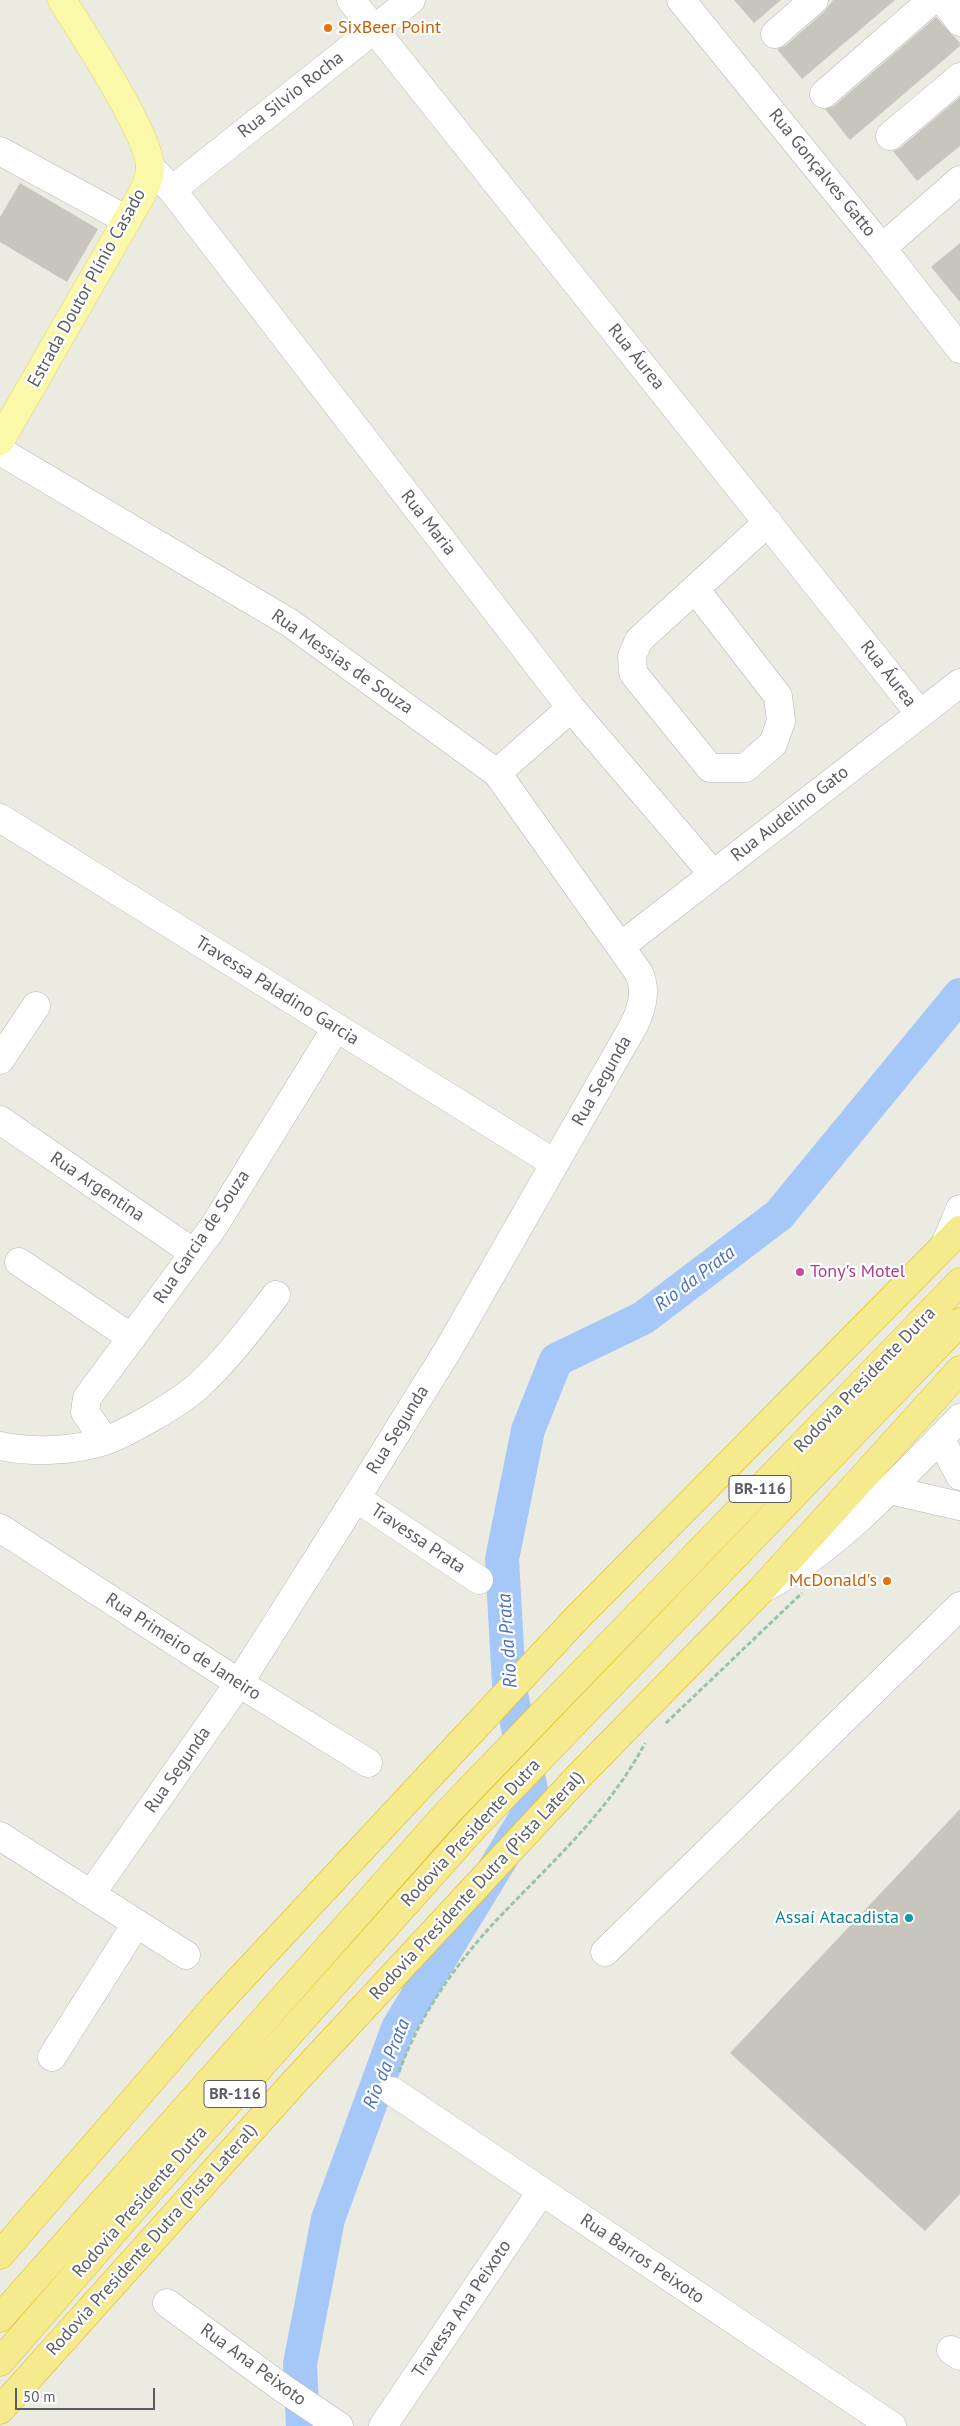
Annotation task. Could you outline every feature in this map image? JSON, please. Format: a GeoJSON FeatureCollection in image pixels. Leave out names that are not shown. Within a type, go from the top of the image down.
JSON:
{"type":"FeatureCollection","features":[{"type":"Feature","properties":{"kind":"highway","name":"BR-116"},"geometry":{"type":"LineString","coordinates":[[0,2255],[217,2004],[576,1619],[952,1237]]}},
{"type":"Feature","properties":{"kind":"highway","name":"Rodovia Presidente Dutra"},"geometry":{"type":"LineString","coordinates":[[0,2318],[449,1811],[960,1282]]}},
{"type":"Feature","properties":{"kind":"highway","name":"Rodovia Presidente Dutra"},"geometry":{"type":"LineString","coordinates":[[0,2362],[140,2201],[472,1829],[960,1322]]}},
{"type":"Feature","properties":{"kind":"highway","name":"Rodovia Presidente Dutra (Pista Lateral)"},"geometry":{"type":"LineString","coordinates":[[0,2410],[297,2079],[578,1777],[762,1589],[960,1370]]}},
{"type":"Feature","properties":{"kind":"main road","name":"Estrada Doutor Plínio Casado"},"geometry":{"type":"LineString","coordinates":[[4,424],[127,220],[146,182],[150,167],[143,142],[132,118],[62,0]]}},
{"type":"Feature","properties":{"kind":"street","name":"Rua Áurea"},"geometry":{"type":"LineString","coordinates":[[351,0],[920,714]]}},
{"type":"Feature","properties":{"kind":"street","name":"Rua Silvio Rocha"},"geometry":{"type":"LineString","coordinates":[[172,190],[411,0]]}},
{"type":"Feature","properties":{"kind":"street","name":"Rua Gonçalves Gatto"},"geometry":{"type":"LineString","coordinates":[[681,0],[882,248],[960,349]]}},
{"type":"Feature","properties":{"kind":"street"},"geometry":{"type":"LineString","coordinates":[[775,34],[814,0]]}},
{"type":"Feature","properties":{"kind":"street"},"geometry":{"type":"LineString","coordinates":[[824,94],[932,0]]}},
{"type":"Feature","properties":{"kind":"street"},"geometry":{"type":"LineString","coordinates":[[890,136],[960,77]]}},
{"type":"Feature","properties":{"kind":"street"},"geometry":{"type":"LineString","coordinates":[[0,150],[127,220]]}},
{"type":"Feature","properties":{"kind":"street","name":"Rua Maria"},"geometry":{"type":"LineString","coordinates":[[150,167],[172,190],[571,708],[714,874]]}},
{"type":"Feature","properties":{"kind":"street"},"geometry":{"type":"LineString","coordinates":[[882,248],[957,188]]}},
{"type":"Feature","properties":{"kind":"street","name":"Rua Messias de Souza"},"geometry":{"type":"LineString","coordinates":[[0,451],[290,623],[497,773],[621,946]]}},
{"type":"Feature","properties":{"kind":"street"},"geometry":{"type":"LineString","coordinates":[[695,589],[778,696],[781,721],[774,744],[745,768],[710,768],[633,673],[632,656],[639,640],[768,522]]}},
{"type":"Feature","properties":{"kind":"street","name":"Rua Audelino Gato"},"geometry":{"type":"LineString","coordinates":[[621,946],[960,683]]}},
{"type":"Feature","properties":{"kind":"street"},"geometry":{"type":"LineString","coordinates":[[497,773],[571,708]]}},
{"type":"Feature","properties":{"kind":"street","name":"Travessa Paladino Garcia"},"geometry":{"type":"LineString","coordinates":[[0,818],[554,1163]]}},
{"type":"Feature","properties":{"kind":"street","name":"Rua Segunda"},"geometry":{"type":"LineString","coordinates":[[90,1894],[239,1683],[356,1498],[448,1350],[640,1012],[644,995],[643,981],[621,946]]}},
{"type":"Feature","properties":{"kind":"street"},"geometry":{"type":"LineString","coordinates":[[0,1060],[36,1006]]}},
{"type":"Feature","properties":{"kind":"street","name":"Rua Garcia de Souza"},"geometry":{"type":"LineString","coordinates":[[105,1440],[85,1412],[87,1398],[214,1226],[336,1028]]}},
{"type":"Feature","properties":{"kind":"street","name":"Rua Argentina"},"geometry":{"type":"LineString","coordinates":[[0,1120],[194,1253]]}},
{"type":"Feature","properties":{"kind":"street"},"geometry":{"type":"LineString","coordinates":[[952,1237],[960,1210]]}},
{"type":"Feature","properties":{"kind":"street"},"geometry":{"type":"LineString","coordinates":[[19,1262],[132,1338]]}},
{"type":"Feature","properties":{"kind":"street"},"geometry":{"type":"LineString","coordinates":[[0,1446],[44,1451],[105,1440],[165,1410],[195,1389],[222,1363],[276,1295]]}},
{"type":"Feature","properties":{"kind":"street"},"geometry":{"type":"LineString","coordinates":[[762,1589],[817,1556],[890,1490],[960,1418]]}},
{"type":"Feature","properties":{"kind":"street"},"geometry":{"type":"LineString","coordinates":[[940,1438],[960,1476]]}},
{"type":"Feature","properties":{"kind":"street"},"geometry":{"type":"LineString","coordinates":[[890,1490],[960,1506]]}},
{"type":"Feature","properties":{"kind":"street","name":"Travessa Prata"},"geometry":{"type":"LineString","coordinates":[[356,1498],[480,1580]]}},
{"type":"Feature","properties":{"kind":"street","name":"Rua Primeiro de Janeiro"},"geometry":{"type":"LineString","coordinates":[[0,1528],[239,1683],[368,1763]]}},
{"type":"Feature","properties":{"kind":"street"},"geometry":{"type":"LineString","coordinates":[[605,1952],[960,1606]]}},
{"type":"Feature","properties":{"kind":"street"},"geometry":{"type":"LineString","coordinates":[[0,1836],[186,1955]]}},
{"type":"Feature","properties":{"kind":"street"},"geometry":{"type":"LineString","coordinates":[[52,2056],[136,1924]]}},
{"type":"Feature","properties":{"kind":"street","name":"Rua Barros Peixoto"},"geometry":{"type":"LineString","coordinates":[[392,2091],[892,2426]]}},
{"type":"Feature","properties":{"kind":"street","name":"Travessa Ana Peixoto"},"geometry":{"type":"LineString","coordinates":[[382,2426],[541,2192]]}},
{"type":"Feature","properties":{"kind":"street","name":"Rua Ana Peixoto"},"geometry":{"type":"LineString","coordinates":[[167,2302],[281,2387],[330,2420]]}},
{"type":"Feature","properties":{"kind":"path"},"geometry":{"type":"LineString","coordinates":[[659,1729],[808,1588]]}},
{"type":"Feature","properties":{"kind":"path"},"geometry":{"type":"LineString","coordinates":[[392,2091],[408,2048],[433,2002],[460,1965],[492,1926],[559,1856],[619,1788],[645,1742],[652,1736]]}},
{"type":"Feature","properties":{"kind":"building"},"geometry":{"type":"Polygon","coordinates":[[[734,0],[781,0],[754,23],[734,0]]]}},
{"type":"Feature","properties":{"kind":"building"},"geometry":{"type":"Polygon","coordinates":[[[833,0],[895,0],[802,79],[777,49],[785,46],[824,12],[833,0]]]}},
{"type":"Feature","properties":{"kind":"building"},"geometry":{"type":"Polygon","coordinates":[[[936,17],[960,43],[960,46],[850,140],[825,109],[834,106],[936,17]]]}},
{"type":"Feature","properties":{"kind":"building"},"geometry":{"type":"Polygon","coordinates":[[[960,97],[960,146],[917,181],[893,151],[900,148],[960,97]]]}},
{"type":"Feature","properties":{"kind":"building"},"geometry":{"type":"Polygon","coordinates":[[[20,183],[98,229],[67,282],[0,242],[0,217],[20,183]]]}},
{"type":"Feature","properties":{"kind":"building"},"geometry":{"type":"Polygon","coordinates":[[[960,243],[960,302],[931,267],[960,243]]]}},
{"type":"Feature","properties":{"kind":"building","name":"Assaí Atacadista"},"geometry":{"type":"Polygon","coordinates":[[[960,1809],[960,2194],[925,2231],[730,2053],[960,1809]]]}},
{"type":"Feature","properties":{"kind":"waterway","name":"Rio da Prata"},"geometry":{"type":"LineString","coordinates":[[303,2426],[300,2364],[328,2219],[398,2028],[534,1804],[509,1684],[502,1559],[528,1430],[556,1360],[643,1318],[779,1215],[960,995]]}},
{"type":"Feature","properties":{"kind":"place","name":"SixBeer Point"},"geometry":{"type":"Point","coordinates":[328,28]}},
{"type":"Feature","properties":{"kind":"place","name":"Tony's Motel"},"geometry":{"type":"Point","coordinates":[800,1272]}},
{"type":"Feature","properties":{"kind":"place","name":"McDonald's"},"geometry":{"type":"Point","coordinates":[887,1581]}},
{"type":"Feature","properties":{"kind":"place","name":"Assaí Atacadista"},"geometry":{"type":"Point","coordinates":[909,1918]}}]}
